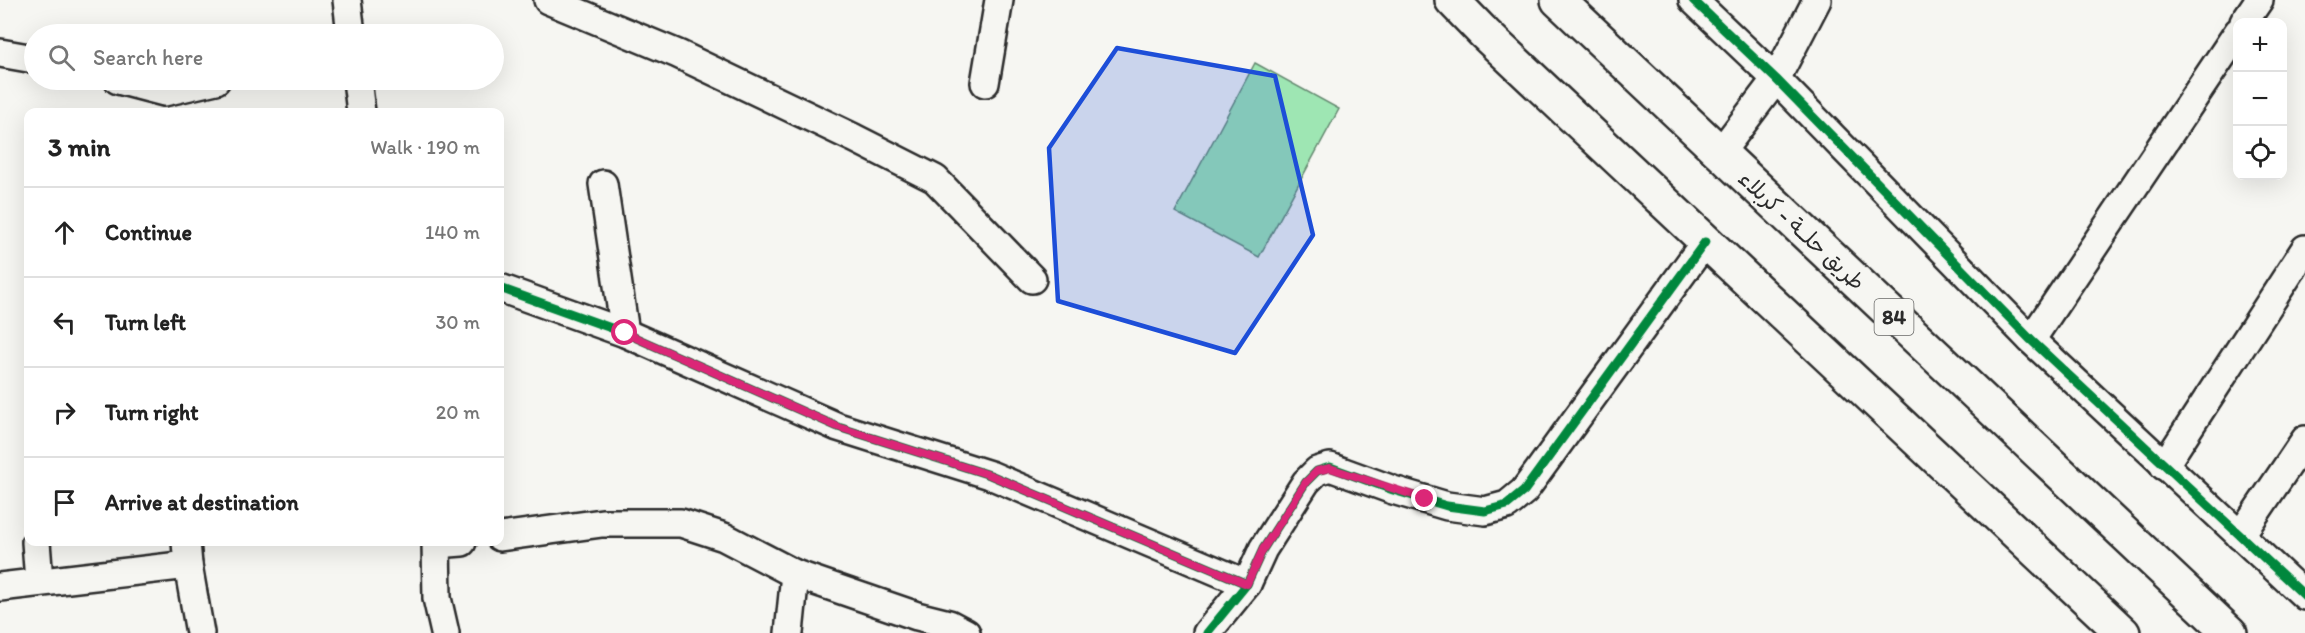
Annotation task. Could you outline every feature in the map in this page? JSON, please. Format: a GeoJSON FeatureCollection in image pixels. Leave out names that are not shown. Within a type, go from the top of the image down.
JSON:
{"type":"FeatureCollection","features":[{"type":"Feature","properties":{"kind":"highway"},"geometry":{"type":"LineString","coordinates":[[1452,0],[1493,42],[1705,242],[2123,633]]}},
{"type":"Feature","properties":{"kind":"highway","name":"طريق حلــة - كربلاء"},"geometry":{"type":"LineString","coordinates":[[1558,0],[2230,633]]}},
{"type":"Feature","properties":{"kind":"street"},"geometry":{"type":"LineString","coordinates":[[347,0],[350,24]]}},
{"type":"Feature","properties":{"kind":"street"},"geometry":{"type":"LineString","coordinates":[[548,0],[678,54],[935,179],[1032,279]]}},
{"type":"Feature","properties":{"kind":"street"},"geometry":{"type":"LineString","coordinates":[[985,83],[999,0]]}},
{"type":"Feature","properties":{"kind":"street"},"geometry":{"type":"LineString","coordinates":[[1693,0],[1776,80],[2031,340],[2305,596]]}},
{"type":"Feature","properties":{"kind":"street"},"geometry":{"type":"LineString","coordinates":[[1720,153],[1776,80],[1817,0]]}},
{"type":"Feature","properties":{"kind":"street"},"geometry":{"type":"LineString","coordinates":[[2247,18],[2259,0]]}},
{"type":"Feature","properties":{"kind":"street"},"geometry":{"type":"LineString","coordinates":[[2031,340],[2233,39]]}},
{"type":"Feature","properties":{"kind":"street"},"geometry":{"type":"LineString","coordinates":[[0,53],[24,57]]}},
{"type":"Feature","properties":{"kind":"street"},"geometry":{"type":"LineString","coordinates":[[139,90],[164,102],[192,90]]}},
{"type":"Feature","properties":{"kind":"street"},"geometry":{"type":"LineString","coordinates":[[358,90],[360,108]]}},
{"type":"Feature","properties":{"kind":"street"},"geometry":{"type":"LineString","coordinates":[[603,184],[625,333]]}},
{"type":"Feature","properties":{"kind":"street"},"geometry":{"type":"LineString","coordinates":[[1207,633],[1247,584],[1263,549],[1306,482],[1317,471],[1330,468],[1447,506],[1485,511],[1507,505],[1524,491],[1705,242]]}},
{"type":"Feature","properties":{"kind":"street"},"geometry":{"type":"LineString","coordinates":[[2164,466],[2305,249]]}},
{"type":"Feature","properties":{"kind":"street"},"geometry":{"type":"LineString","coordinates":[[504,289],[625,333],[838,427],[990,475],[1247,584]]}},
{"type":"Feature","properties":{"kind":"street"},"geometry":{"type":"LineString","coordinates":[[2240,536],[2305,440]]}},
{"type":"Feature","properties":{"kind":"street"},"geometry":{"type":"LineString","coordinates":[[504,536],[602,523],[681,523],[724,537],[795,574],[917,616],[949,624],[966,633]]}},
{"type":"Feature","properties":{"kind":"street"},"geometry":{"type":"LineString","coordinates":[[36,546],[39,581]]}},
{"type":"Feature","properties":{"kind":"street"},"geometry":{"type":"LineString","coordinates":[[444,546],[437,598],[445,633]]}},
{"type":"Feature","properties":{"kind":"street"},"geometry":{"type":"LineString","coordinates":[[0,587],[187,553],[200,633]]}},
{"type":"Feature","properties":{"kind":"street"},"geometry":{"type":"LineString","coordinates":[[789,633],[795,574]]}},
{"type":"Feature","properties":{"kind":"highlighted area"},"geometry":{"type":"Polygon","coordinates":[[[1117,48],[1275,76],[1313,235],[1235,353],[1058,301],[1049,148],[1117,48]]]}},
{"type":"Feature","properties":{"kind":"green space"},"geometry":{"type":"Polygon","coordinates":[[[1255,63],[1339,109],[1259,257],[1175,212],[1255,63]]]}},
{"type":"Feature","properties":{"kind":"cycle path"},"geometry":{"type":"LineString","coordinates":[[1693,0],[1776,79],[2031,340],[2305,596]]}},
{"type":"Feature","properties":{"kind":"cycle path"},"geometry":{"type":"LineString","coordinates":[[1207,633],[1247,584],[1263,549],[1306,482],[1317,471],[1330,467],[1393,490],[1447,506],[1485,511],[1507,505],[1524,491],[1705,242]]}},
{"type":"Feature","properties":{"kind":"cycle path"},"geometry":{"type":"LineString","coordinates":[[504,289],[625,333],[838,427],[990,475],[1247,584]]}},
{"type":"Feature","properties":{"kind":"route"},"geometry":{"type":"LineString","coordinates":[[625,333],[838,427],[990,475],[1247,584],[1263,549],[1306,482],[1317,471],[1330,468],[1425,499]]}}]}
